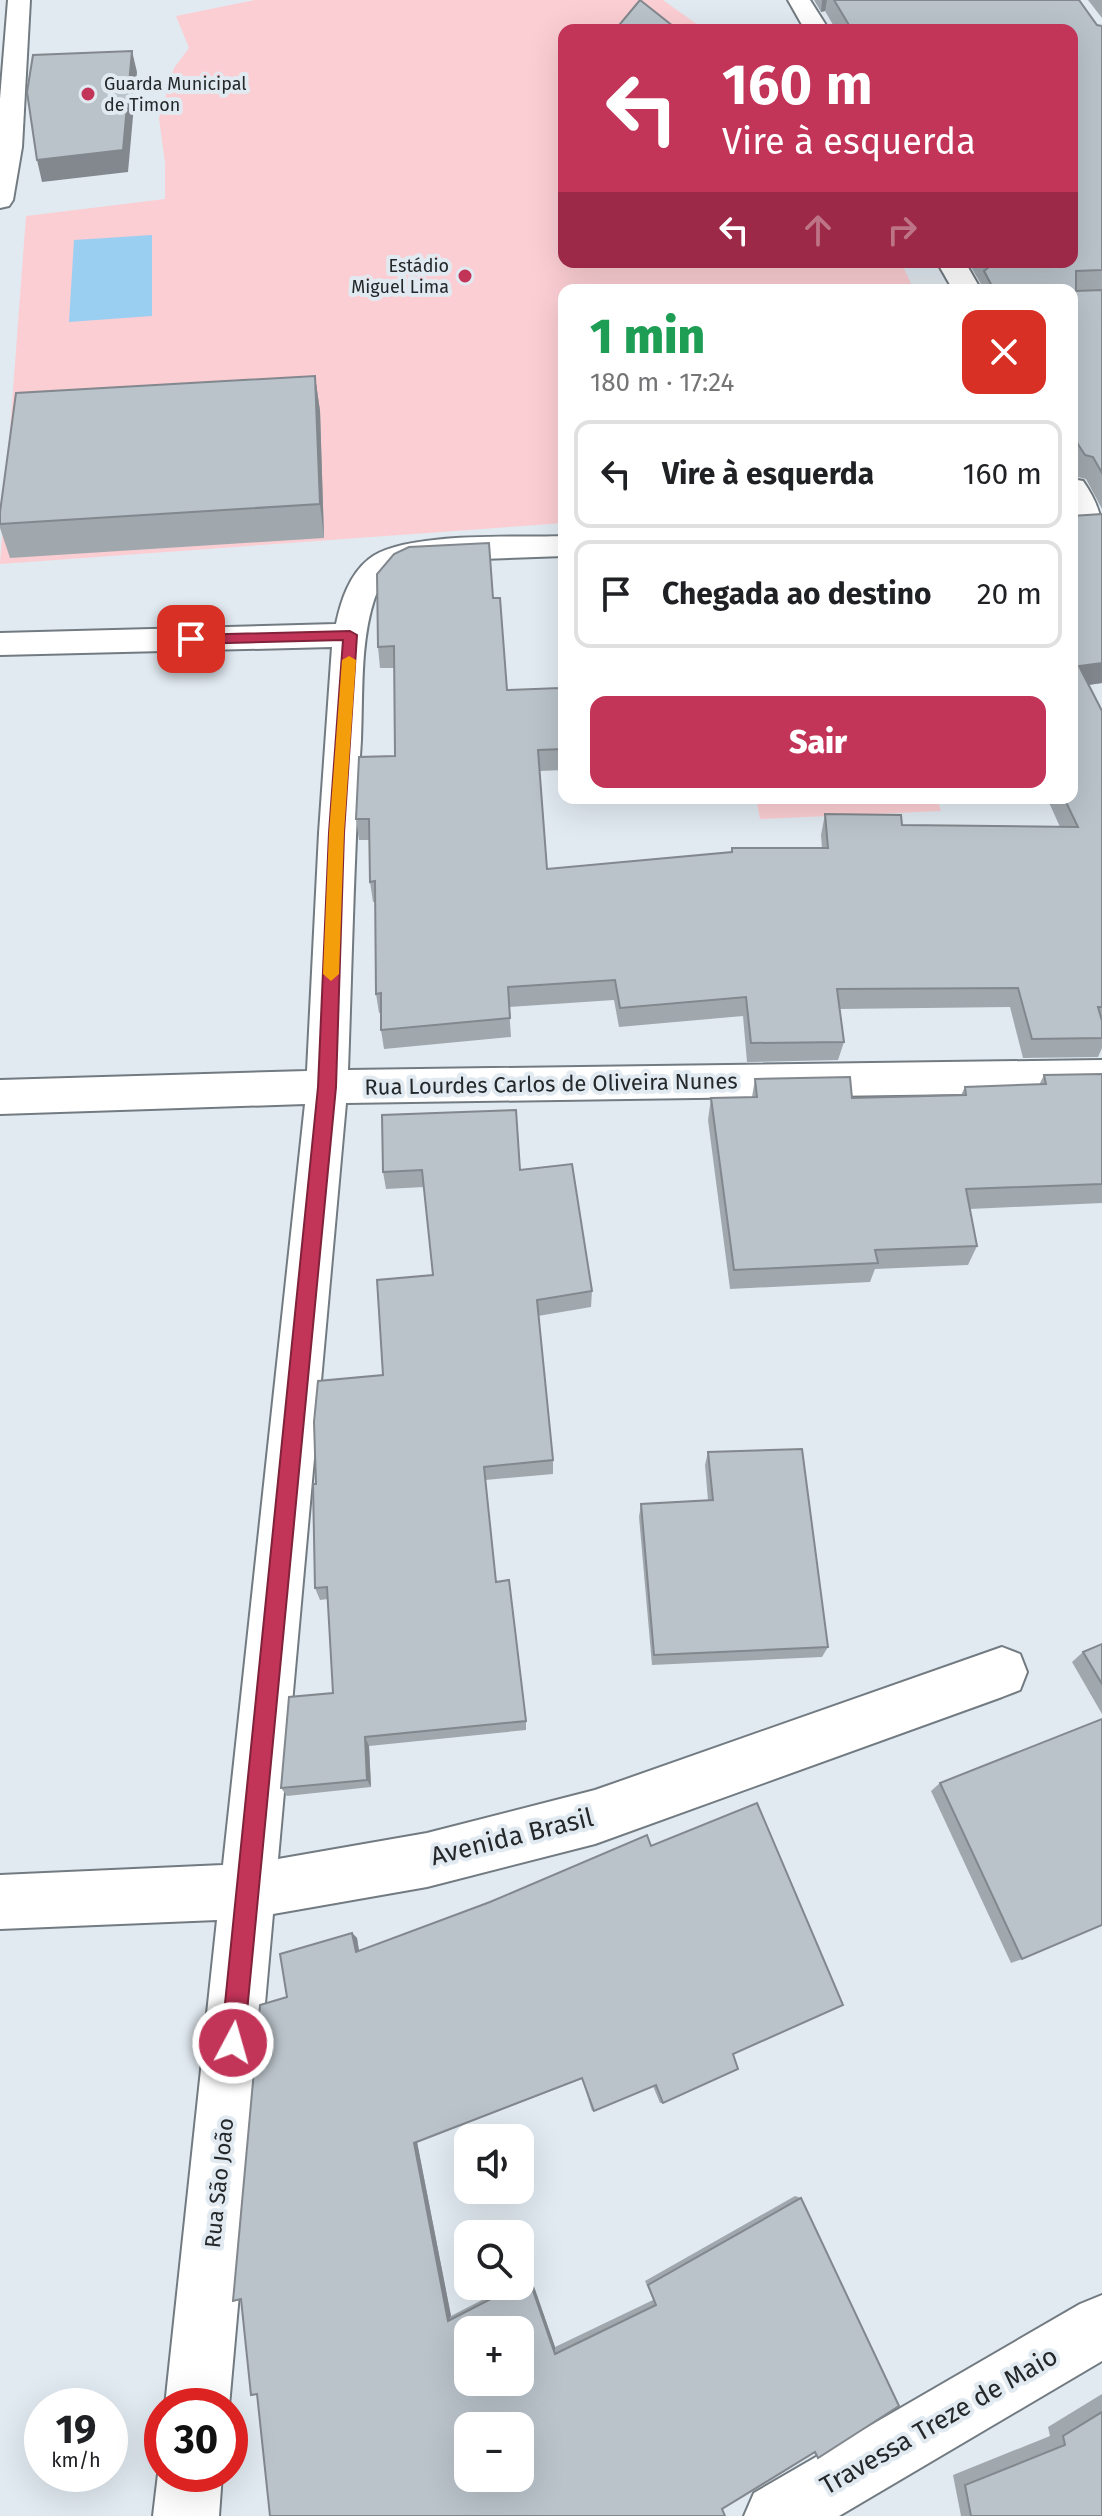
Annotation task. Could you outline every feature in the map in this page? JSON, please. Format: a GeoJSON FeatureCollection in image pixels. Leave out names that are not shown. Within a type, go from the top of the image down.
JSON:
{"type":"FeatureCollection","features":[{"type":"Feature","properties":{"kind":"street"},"geometry":{"type":"LineString","coordinates":[[0,200],[9,147],[8,60],[19,0]]}},
{"type":"Feature","properties":{"kind":"street"},"geometry":{"type":"LineString","coordinates":[[799,0],[813,24]]}},
{"type":"Feature","properties":{"kind":"street"},"geometry":{"type":"LineString","coordinates":[[1078,502],[1088,525]]}},
{"type":"Feature","properties":{"kind":"street","name":"Rua São João"},"geometry":{"type":"LineString","coordinates":[[199,2388],[327,1087],[337,833],[350,635],[358,598],[370,578],[381,566],[398,557],[425,551],[558,546]]}},
{"type":"Feature","properties":{"kind":"street"},"geometry":{"type":"LineString","coordinates":[[0,644],[350,635]]}},
{"type":"Feature","properties":{"kind":"street","name":"Rua Lourdes Carlos de Oliveira Nunes"},"geometry":{"type":"LineString","coordinates":[[0,1097],[327,1087],[1102,1076]]}},
{"type":"Feature","properties":{"kind":"street","name":"Avenida Brasil"},"geometry":{"type":"LineString","coordinates":[[0,1902],[248,1891],[427,1860],[595,1817],[1002,1672]]}},
{"type":"Feature","properties":{"kind":"street","name":"Travessa Treze de Maio"},"geometry":{"type":"LineString","coordinates":[[777,2516],[1102,2326]]}},
{"type":"Feature","properties":{"kind":"street"},"geometry":{"type":"LineString","coordinates":[[186,2516],[188,2492]]}},
{"type":"Feature","properties":{"kind":"shaded area","name":"Estádio Miguel Lima"},"geometry":{"type":"Polygon","coordinates":[[[255,0],[663,0],[697,24],[558,24],[558,268],[904,268],[911,284],[558,284],[558,523],[0,564],[26,216],[165,199],[165,163],[159,118],[174,68],[189,48],[176,16],[255,0]]]}},
{"type":"Feature","properties":{"kind":"shaded area"},"geometry":{"type":"Polygon","coordinates":[[[757,804],[939,804],[941,811],[760,819],[757,804]]]}},
{"type":"Feature","properties":{"kind":"water"},"geometry":{"type":"Polygon","coordinates":[[[152,235],[152,316],[69,322],[74,240],[152,235]]]}},
{"type":"Feature","properties":{"kind":"building"},"geometry":{"type":"Polygon","coordinates":[[[640,0],[670,24],[620,24],[640,0]]]}},
{"type":"Feature","properties":{"kind":"building"},"geometry":{"type":"Polygon","coordinates":[[[834,0],[1079,0],[1097,25],[1102,26],[1102,270],[1076,271],[1076,284],[991,284],[984,271],[988,268],[1078,268],[1078,24],[848,24],[834,0]]]}},
{"type":"Feature","properties":{"kind":"building"},"geometry":{"type":"Polygon","coordinates":[[[132,51],[123,150],[37,160],[27,92],[33,55],[132,51]]]}},
{"type":"Feature","properties":{"kind":"building"},"geometry":{"type":"Polygon","coordinates":[[[1102,290],[1102,473],[1093,457],[1085,455],[1078,444],[1078,291],[1102,290]]]}},
{"type":"Feature","properties":{"kind":"building"},"geometry":{"type":"Polygon","coordinates":[[[315,376],[320,504],[0,524],[16,393],[315,376]]]}},
{"type":"Feature","properties":{"kind":"building"},"geometry":{"type":"Polygon","coordinates":[[[1102,514],[1102,663],[1079,666],[1102,711],[1102,1007],[1098,1007],[1102,1038],[1032,1039],[1018,988],[837,989],[844,1042],[751,1043],[746,997],[620,1008],[615,980],[508,987],[510,1018],[381,1030],[381,993],[376,994],[375,881],[370,882],[369,819],[356,819],[359,757],[395,756],[394,646],[378,647],[377,574],[394,554],[409,547],[489,543],[493,598],[500,598],[507,690],[558,688],[558,749],[538,750],[547,869],[732,852],[732,848],[828,848],[825,814],[901,815],[902,825],[1078,827],[1067,804],[1078,804],[1078,516],[1102,514]]]}},
{"type":"Feature","properties":{"kind":"building"},"geometry":{"type":"Polygon","coordinates":[[[1102,1074],[1102,1184],[966,1189],[977,1246],[875,1250],[878,1263],[734,1270],[711,1098],[757,1097],[755,1079],[850,1077],[852,1098],[966,1095],[965,1087],[1046,1084],[1044,1075],[1102,1074]]]}},
{"type":"Feature","properties":{"kind":"building"},"geometry":{"type":"Polygon","coordinates":[[[516,1110],[520,1170],[572,1164],[592,1291],[537,1300],[553,1460],[484,1467],[496,1582],[509,1580],[526,1721],[365,1737],[367,1780],[281,1788],[289,1697],[333,1693],[327,1587],[315,1588],[313,1484],[316,1484],[314,1422],[318,1381],[383,1375],[377,1280],[433,1275],[422,1170],[383,1172],[382,1115],[516,1110]]]}},
{"type":"Feature","properties":{"kind":"building"},"geometry":{"type":"Polygon","coordinates":[[[802,1449],[828,1647],[654,1655],[641,1504],[713,1500],[708,1452],[802,1449]]]}},
{"type":"Feature","properties":{"kind":"building"},"geometry":{"type":"Polygon","coordinates":[[[1102,1644],[1102,1684],[1083,1652],[1102,1644]]]}},
{"type":"Feature","properties":{"kind":"building"},"geometry":{"type":"Polygon","coordinates":[[[1102,1719],[1102,1925],[1022,1959],[940,1783],[1102,1719]]]}},
{"type":"Feature","properties":{"kind":"building"},"geometry":{"type":"Polygon","coordinates":[[[757,1803],[843,2005],[733,2054],[738,2069],[663,2103],[656,2085],[594,2111],[582,2078],[463,2124],[454,2124],[454,2128],[414,2143],[448,2321],[454,2318],[454,2396],[534,2396],[534,2316],[458,2316],[489,2300],[534,2300],[534,2293],[555,2354],[656,2305],[648,2285],[801,2198],[899,2406],[818,2458],[815,2452],[722,2509],[725,2516],[270,2516],[257,2394],[251,2395],[241,2299],[233,2301],[260,2005],[287,1997],[280,1954],[352,1933],[356,1952],[490,1902],[647,1835],[651,1846],[757,1803]]]}},
{"type":"Feature","properties":{"kind":"building"},"geometry":{"type":"Polygon","coordinates":[[[1102,2412],[1102,2516],[971,2516],[965,2485],[1065,2445],[1063,2436],[1102,2412]]]}},
{"type":"Feature","properties":{"kind":"slow traffic"},"geometry":{"type":"LineString","coordinates":[[331,974],[349,660]]}},
{"type":"Feature","properties":{"kind":"place","name":"Guarda Municipal de Timon"},"geometry":{"type":"Point","coordinates":[88,94]}},
{"type":"Feature","properties":{"kind":"place","name":"Estádio Miguel Lima"},"geometry":{"type":"Point","coordinates":[465,276]}},
{"type":"Feature","properties":{"kind":"route"},"geometry":{"type":"LineString","coordinates":[[191,639],[350,635],[337,833],[327,1087],[233,2043]]}}]}
